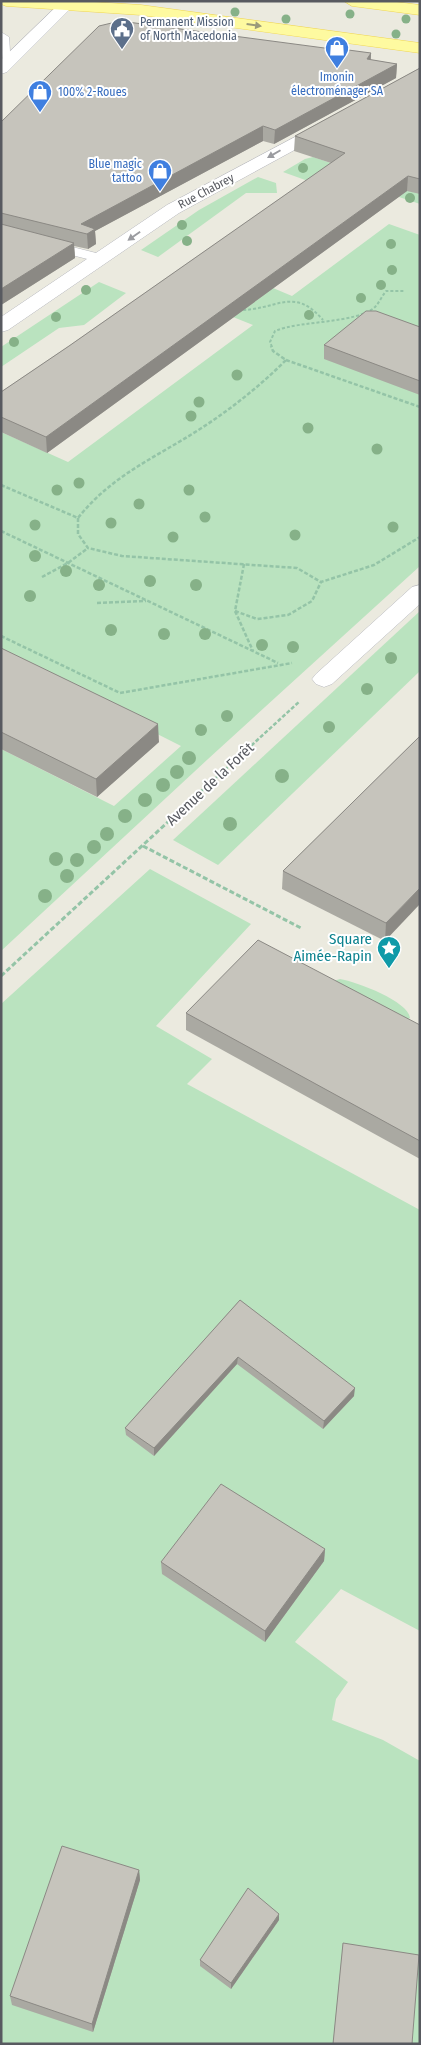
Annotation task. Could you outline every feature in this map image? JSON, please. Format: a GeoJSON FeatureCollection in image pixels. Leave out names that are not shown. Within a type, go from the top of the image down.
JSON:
{"type":"FeatureCollection","features":[{"type":"Feature","properties":{"kind":"main road"},"geometry":{"type":"LineString","coordinates":[[6,1],[70,3],[141,10],[420,48]]}},
{"type":"Feature","properties":{"kind":"main road"},"geometry":{"type":"LineString","coordinates":[[352,1],[420,10]]}},
{"type":"Feature","properties":{"kind":"street"},"geometry":{"type":"LineString","coordinates":[[2,68],[70,3]]}},
{"type":"Feature","properties":{"kind":"street"},"geometry":{"type":"LineString","coordinates":[[1,37],[2,68]]}},
{"type":"Feature","properties":{"kind":"street","name":"Rue Chabrey"},"geometry":{"type":"LineString","coordinates":[[1,326],[173,209],[344,116]]}},
{"type":"Feature","properties":{"kind":"street"},"geometry":{"type":"LineString","coordinates":[[331,672],[420,592]]}},
{"type":"Feature","properties":{"kind":"lane"},"geometry":{"type":"LineString","coordinates":[[1,233],[103,258]]}},
{"type":"Feature","properties":{"kind":"path"},"geometry":{"type":"LineString","coordinates":[[405,291],[386,291],[374,308],[351,318],[289,325],[275,331],[270,342],[273,351],[286,360],[420,407]]}},
{"type":"Feature","properties":{"kind":"path"},"geometry":{"type":"LineString","coordinates":[[234,310],[242,311],[290,300],[303,301],[315,308],[323,320]]}},
{"type":"Feature","properties":{"kind":"path"},"geometry":{"type":"LineString","coordinates":[[286,360],[262,385],[220,415],[171,447],[123,472],[94,495],[78,518],[78,534],[88,548],[122,556],[297,568],[321,582]]}},
{"type":"Feature","properties":{"kind":"path"},"geometry":{"type":"LineString","coordinates":[[1,485],[78,518]]}},
{"type":"Feature","properties":{"kind":"path"},"geometry":{"type":"LineString","coordinates":[[1,531],[279,664]]}},
{"type":"Feature","properties":{"kind":"path"},"geometry":{"type":"LineString","coordinates":[[235,611],[257,619],[288,615],[312,601],[321,582],[374,565],[420,537]]}},
{"type":"Feature","properties":{"kind":"path"},"geometry":{"type":"LineString","coordinates":[[42,577],[68,563],[88,548]]}},
{"type":"Feature","properties":{"kind":"path"},"geometry":{"type":"LineString","coordinates":[[244,564],[235,611],[253,651]]}},
{"type":"Feature","properties":{"kind":"path"},"geometry":{"type":"LineString","coordinates":[[97,604],[148,601]]}},
{"type":"Feature","properties":{"kind":"path"},"geometry":{"type":"LineString","coordinates":[[1,636],[120,693],[279,664],[312,661],[331,672]]}},
{"type":"Feature","properties":{"kind":"path","name":"Avenue de la Forêt"},"geometry":{"type":"LineString","coordinates":[[1,976],[331,672]]}},
{"type":"Feature","properties":{"kind":"path"},"geometry":{"type":"LineString","coordinates":[[143,846],[300,928]]}},
{"type":"Feature","properties":{"kind":"green space"},"geometry":{"type":"Polygon","coordinates":[[[313,157],[420,193],[420,204],[333,175],[308,181],[283,172],[305,159],[313,157]]]}},
{"type":"Feature","properties":{"kind":"green space"},"geometry":{"type":"Polygon","coordinates":[[[258,177],[276,183],[277,193],[246,193],[158,257],[141,250],[199,210],[258,177]]]}},
{"type":"Feature","properties":{"kind":"green space"},"geometry":{"type":"Polygon","coordinates":[[[389,224],[420,235],[420,566],[1,951],[1,749],[114,806],[181,746],[1,655],[1,432],[68,462],[253,325],[233,317],[273,288],[292,296],[389,224]]]}},
{"type":"Feature","properties":{"kind":"green space"},"geometry":{"type":"Polygon","coordinates":[[[99,282],[126,293],[84,325],[59,328],[1,367],[1,347],[99,282]]]}},
{"type":"Feature","properties":{"kind":"green space"},"geometry":{"type":"Polygon","coordinates":[[[420,611],[420,671],[218,865],[173,840],[420,611]]]}},
{"type":"Feature","properties":{"kind":"green space"},"geometry":{"type":"Polygon","coordinates":[[[150,869],[251,924],[156,1026],[212,1059],[187,1084],[420,1210],[420,1631],[341,1589],[295,1642],[348,1682],[336,1699],[332,1720],[383,1740],[420,1761],[420,2044],[1,2044],[1,1004],[150,869]]]}},
{"type":"Feature","properties":{"kind":"green space"},"geometry":{"type":"Polygon","coordinates":[[[340,979],[381,993],[401,1005],[410,1018],[407,1020],[330,982],[340,979]]]}},
{"type":"Feature","properties":{"kind":"building"},"geometry":{"type":"Polygon","coordinates":[[[120,21],[371,53],[367,59],[397,64],[275,130],[263,126],[81,224],[95,229],[87,234],[1,213],[1,122],[99,26],[120,21]]]}},
{"type":"Feature","properties":{"kind":"building"},"geometry":{"type":"Polygon","coordinates":[[[420,68],[420,179],[408,176],[46,437],[1,417],[1,392],[345,153],[295,136],[420,68]]]}},
{"type":"Feature","properties":{"kind":"building"},"geometry":{"type":"Polygon","coordinates":[[[1,224],[74,243],[1,289],[1,224]]]}},
{"type":"Feature","properties":{"kind":"building"},"geometry":{"type":"Polygon","coordinates":[[[366,311],[376,311],[420,327],[420,381],[324,345],[366,311]]]}},
{"type":"Feature","properties":{"kind":"building"},"geometry":{"type":"Polygon","coordinates":[[[1,648],[158,724],[96,779],[1,732],[1,648]]]}},
{"type":"Feature","properties":{"kind":"building"},"geometry":{"type":"Polygon","coordinates":[[[420,736],[420,888],[386,923],[283,871],[420,736]]]}},
{"type":"Feature","properties":{"kind":"building"},"geometry":{"type":"Polygon","coordinates":[[[258,940],[420,1025],[420,1141],[186,1013],[258,940]]]}},
{"type":"Feature","properties":{"kind":"building"},"geometry":{"type":"Polygon","coordinates":[[[240,1300],[355,1388],[324,1421],[238,1357],[154,1448],[125,1428],[240,1300]]]}},
{"type":"Feature","properties":{"kind":"building"},"geometry":{"type":"Polygon","coordinates":[[[221,1484],[325,1549],[265,1631],[161,1562],[221,1484]]]}},
{"type":"Feature","properties":{"kind":"building"},"geometry":{"type":"Polygon","coordinates":[[[62,1846],[139,1870],[92,2024],[10,1996],[62,1846]]]}},
{"type":"Feature","properties":{"kind":"building"},"geometry":{"type":"Polygon","coordinates":[[[248,1888],[279,1914],[231,1983],[200,1960],[248,1888]]]}},
{"type":"Feature","properties":{"kind":"building"},"geometry":{"type":"Polygon","coordinates":[[[343,1943],[419,1955],[412,2044],[333,2044],[343,1943]]]}},
{"type":"Feature","properties":{"kind":"place","name":"Permanent Mission of North Macedonia"},"geometry":{"type":"Point","coordinates":[122,50]}},
{"type":"Feature","properties":{"kind":"place","name":"Imonin électroménager SA"},"geometry":{"type":"Point","coordinates":[337,69]}},
{"type":"Feature","properties":{"kind":"place","name":"100% 2-Roues"},"geometry":{"type":"Point","coordinates":[40,113]}},
{"type":"Feature","properties":{"kind":"place","name":"Blue magic tattoo"},"geometry":{"type":"Point","coordinates":[160,192]}},
{"type":"Feature","properties":{"kind":"place","name":"Square Aimée-Rapin"},"geometry":{"type":"Point","coordinates":[389,969]}}]}
